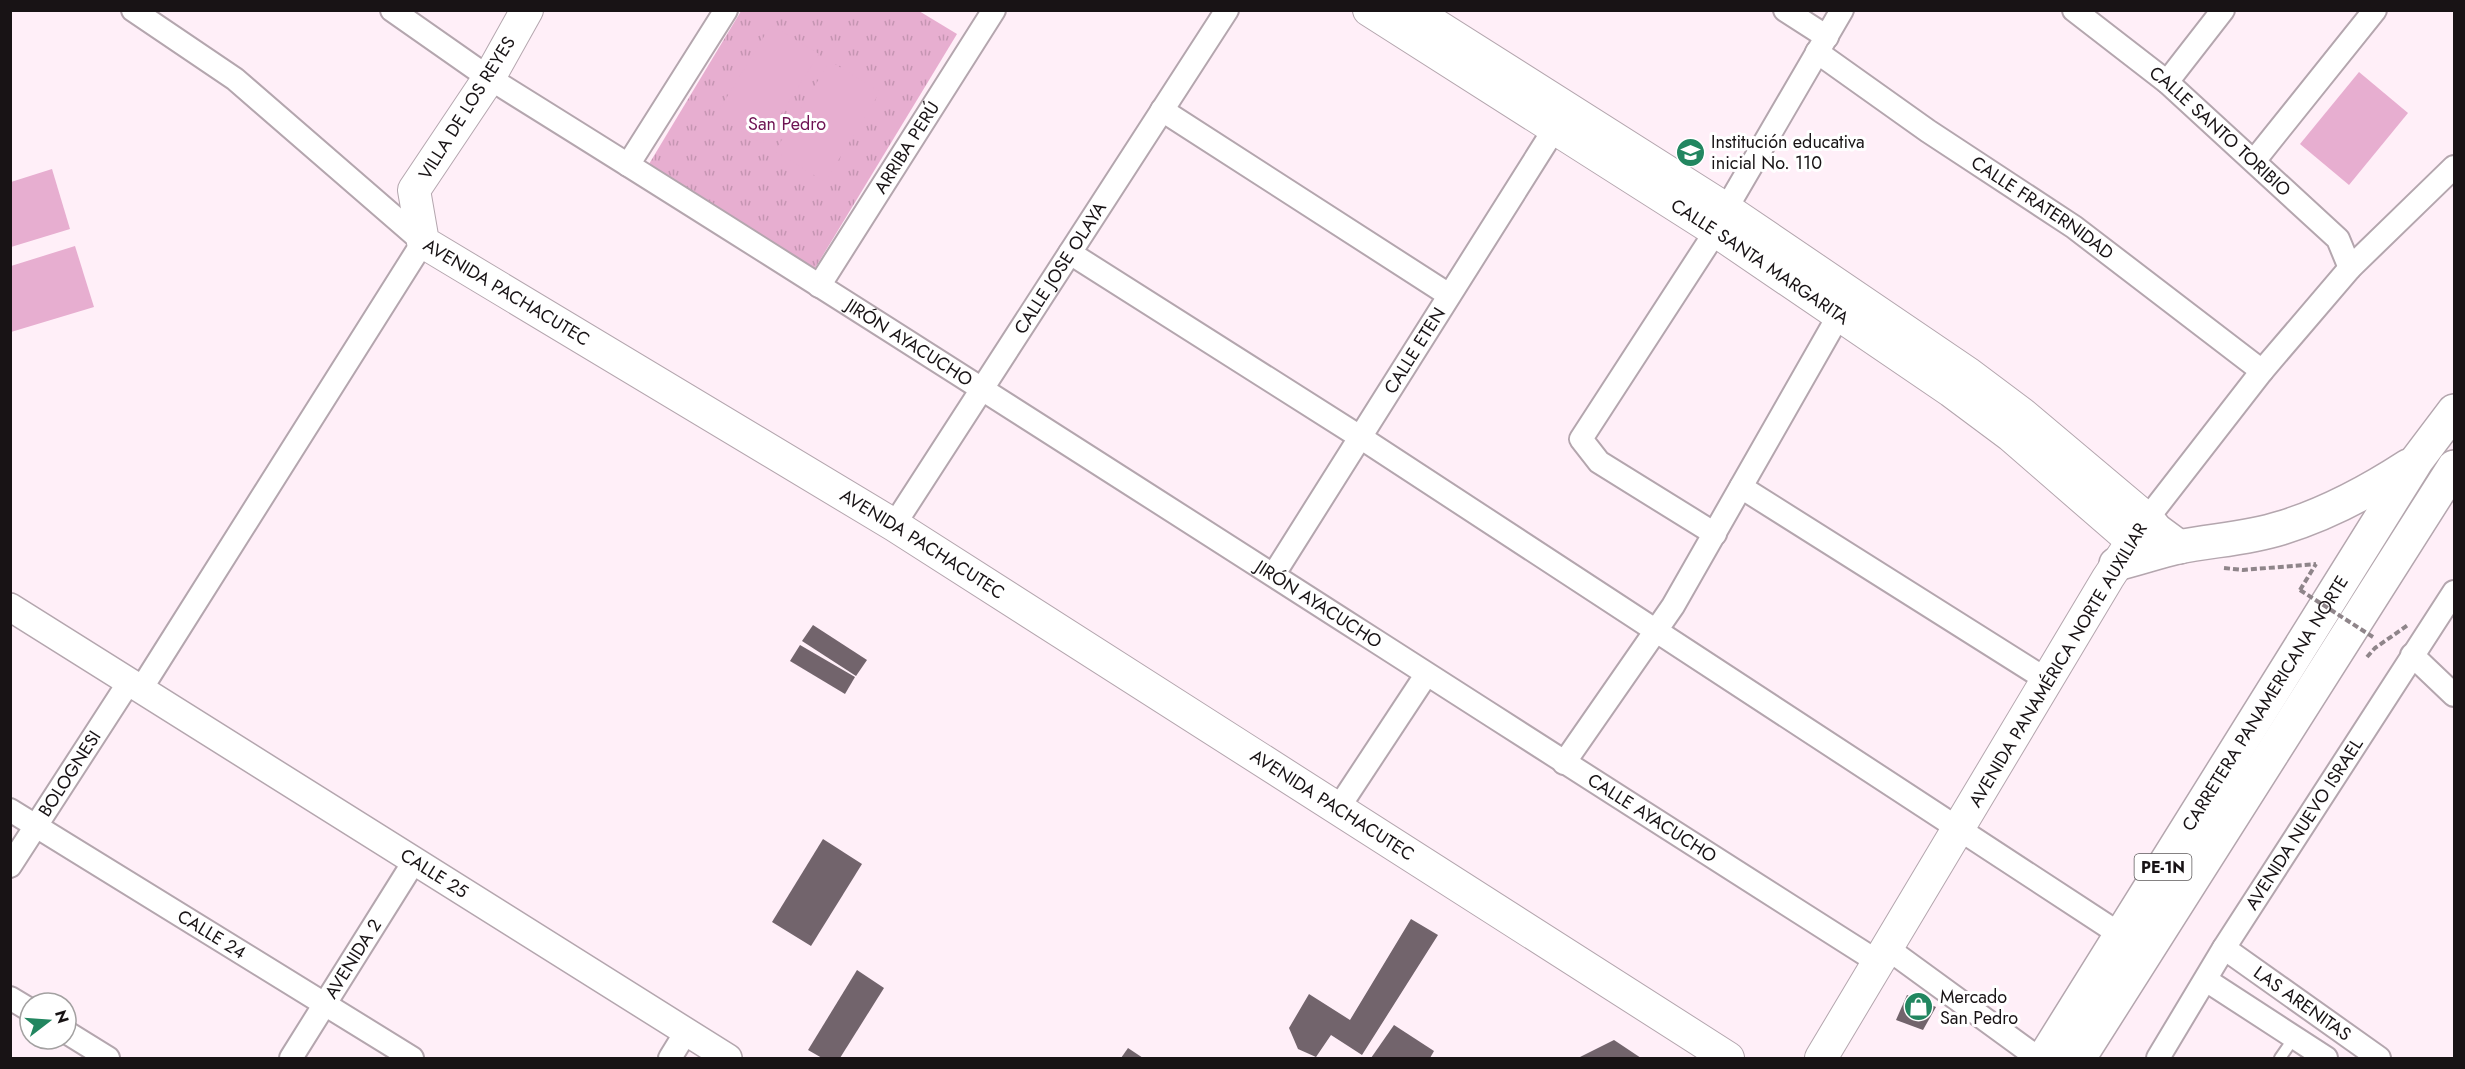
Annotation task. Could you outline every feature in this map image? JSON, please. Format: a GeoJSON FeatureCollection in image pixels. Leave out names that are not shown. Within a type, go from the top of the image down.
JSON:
{"type":"FeatureCollection","features":[{"type":"Feature","properties":{"kind":"highway","name":"CARRETERA PANAMERICANA NORTE"},"geometry":{"type":"LineString","coordinates":[[2044,1059],[2417,460],[2454,411]]}},
{"type":"Feature","properties":{"kind":"highway"},"geometry":{"type":"LineString","coordinates":[[2131,541],[2179,547],[2230,540],[2289,525],[2328,511],[2374,488],[2417,460]]}},
{"type":"Feature","properties":{"kind":"highway","name":"CARRETERA PANAMERICANA NORTE"},"geometry":{"type":"LineString","coordinates":[[2079,1059],[2454,467]]}},
{"type":"Feature","properties":{"kind":"highway"},"geometry":{"type":"LineString","coordinates":[[2131,541],[2156,530],[2179,547]]}},
{"type":"Feature","properties":{"kind":"main road","name":"VILLA DE LOS REYES"},"geometry":{"type":"LineString","coordinates":[[423,242],[414,190],[489,78],[527,10]]}},
{"type":"Feature","properties":{"kind":"main road","name":"CALLE SANTA MARGARITA"},"geometry":{"type":"LineString","coordinates":[[1369,10],[1555,128],[1721,220],[1839,315],[1951,391],[2010,435],[2131,541]]}},
{"type":"Feature","properties":{"kind":"main road","name":"CALLE SANTA MARGARITA"},"geometry":{"type":"LineString","coordinates":[[1412,10],[1721,220],[1969,374],[2021,413],[2131,541]]}},
{"type":"Feature","properties":{"kind":"main road","name":"AVENIDA PACHACUTEC"},"geometry":{"type":"LineString","coordinates":[[423,242],[894,525],[1339,807],[1728,1059]]}},
{"type":"Feature","properties":{"kind":"main road","name":"AVENIDA PANAMÉRICA NORTE AUXILIAR"},"geometry":{"type":"LineString","coordinates":[[1821,1059],[2131,541]]}},
{"type":"Feature","properties":{"kind":"street","name":"AVENIDA PACHACUTEC"},"geometry":{"type":"LineString","coordinates":[[134,10],[235,79],[423,242]]}},
{"type":"Feature","properties":{"kind":"street","name":"JIRÓN AYACUCHO"},"geometry":{"type":"LineString","coordinates":[[392,10],[489,78],[1274,574],[1426,675]]}},
{"type":"Feature","properties":{"kind":"street"},"geometry":{"type":"LineString","coordinates":[[628,165],[726,10]]}},
{"type":"Feature","properties":{"kind":"street","name":"CALLE JOSE OLAYA"},"geometry":{"type":"LineString","coordinates":[[894,525],[1227,10]]}},
{"type":"Feature","properties":{"kind":"street","name":"CALLE FRATERNIDAD"},"geometry":{"type":"LineString","coordinates":[[1785,10],[1822,44],[1928,131],[2074,227],[2262,371]]}},
{"type":"Feature","properties":{"kind":"street"},"geometry":{"type":"LineString","coordinates":[[1715,534],[1599,462],[1581,440],[1721,220],[1842,10]]}},
{"type":"Feature","properties":{"kind":"street","name":"CALLE SANTO TORIBIO"},"geometry":{"type":"LineString","coordinates":[[2074,10],[2167,82],[2338,239],[2350,268]]}},
{"type":"Feature","properties":{"kind":"street"},"geometry":{"type":"LineString","coordinates":[[2167,82],[2223,10]]}},
{"type":"Feature","properties":{"kind":"street"},"geometry":{"type":"LineString","coordinates":[[2254,162],[2375,10]]}},
{"type":"Feature","properties":{"kind":"street","name":"ARRIBA PERÚ"},"geometry":{"type":"LineString","coordinates":[[819,286],[983,14]]}},
{"type":"Feature","properties":{"kind":"street"},"geometry":{"type":"LineString","coordinates":[[1162,110],[1449,295]]}},
{"type":"Feature","properties":{"kind":"street","name":"CALLE ETEN"},"geometry":{"type":"LineString","coordinates":[[1274,574],[1555,128]]}},
{"type":"Feature","properties":{"kind":"street","name":"AVENIDA PANAMÉRICA NORTE AUXILIAR"},"geometry":{"type":"LineString","coordinates":[[2131,541],[2262,371],[2350,268],[2454,167]]}},
{"type":"Feature","properties":{"kind":"street","name":"BOLOGNESI"},"geometry":{"type":"LineString","coordinates":[[10,866],[135,685],[423,242]]}},
{"type":"Feature","properties":{"kind":"street"},"geometry":{"type":"LineString","coordinates":[[1070,254],[1360,436],[1959,826],[2121,935]]}},
{"type":"Feature","properties":{"kind":"street"},"geometry":{"type":"LineString","coordinates":[[1564,763],[1657,629],[1715,534],[1839,315]]}},
{"type":"Feature","properties":{"kind":"street"},"geometry":{"type":"LineString","coordinates":[[1741,487],[2047,680]]}},
{"type":"Feature","properties":{"kind":"street","name":"AVENIDA NUEVO ISRAEL"},"geometry":{"type":"LineString","coordinates":[[2158,1059],[2224,948],[2454,592]]}},
{"type":"Feature","properties":{"kind":"street","name":"CALLE 25"},"geometry":{"type":"LineString","coordinates":[[10,607],[728,1059]]}},
{"type":"Feature","properties":{"kind":"street"},"geometry":{"type":"LineString","coordinates":[[2412,655],[2454,696]]}},
{"type":"Feature","properties":{"kind":"street"},"geometry":{"type":"LineString","coordinates":[[1339,807],[1426,675]]}},
{"type":"Feature","properties":{"kind":"street","name":"CALLE AYACUCHO"},"geometry":{"type":"LineString","coordinates":[[1426,675],[1564,763],[1882,956],[2038,1059]]}},
{"type":"Feature","properties":{"kind":"street","name":"CALLE 24"},"geometry":{"type":"LineString","coordinates":[[10,810],[412,1059]]}},
{"type":"Feature","properties":{"kind":"street","name":"AVENIDA 2"},"geometry":{"type":"LineString","coordinates":[[291,1059],[415,860]]}},
{"type":"Feature","properties":{"kind":"street","name":"LAS ARENITAS"},"geometry":{"type":"LineString","coordinates":[[2224,948],[2379,1059]]}},
{"type":"Feature","properties":{"kind":"street"},"geometry":{"type":"LineString","coordinates":[[2206,980],[2326,1059]]}},
{"type":"Feature","properties":{"kind":"street"},"geometry":{"type":"LineString","coordinates":[[670,1059],[686,1032]]}},
{"type":"Feature","properties":{"kind":"street"},"geometry":{"type":"LineString","coordinates":[[78,1040],[108,1059]]}},
{"type":"Feature","properties":{"kind":"lane"},"geometry":{"type":"LineString","coordinates":[[2280,1059],[2294,1038]]}},
{"type":"Feature","properties":{"kind":"path"},"geometry":{"type":"LineString","coordinates":[[2316,564],[2300,590],[2373,637]]}},
{"type":"Feature","properties":{"kind":"path"},"geometry":{"type":"LineString","coordinates":[[2362,663],[2375,648],[2405,626],[2429,628]]}},
{"type":"Feature","properties":{"kind":"green space","name":"San Pedro"},"geometry":{"type":"Polygon","coordinates":[[[741,11],[919,11],[957,34],[814,270],[649,164],[741,11]]]}},
{"type":"Feature","properties":{"kind":"green space"},"geometry":{"type":"Polygon","coordinates":[[[771,25],[819,54],[762,144],[716,115],[771,25]]]}},
{"type":"Feature","properties":{"kind":"green space"},"geometry":{"type":"Polygon","coordinates":[[[830,61],[880,92],[825,182],[775,151],[830,61]]]}},
{"type":"Feature","properties":{"kind":"green space"},"geometry":{"type":"Polygon","coordinates":[[[2359,72],[2408,113],[2349,185],[2300,144],[2359,72]]]}},
{"type":"Feature","properties":{"kind":"green space"},"geometry":{"type":"Polygon","coordinates":[[[52,169],[70,229],[11,247],[11,182],[52,169]]]}},
{"type":"Feature","properties":{"kind":"green space"},"geometry":{"type":"Polygon","coordinates":[[[75,246],[94,307],[11,332],[11,266],[75,246]]]}},
{"type":"Feature","properties":{"kind":"building"},"geometry":{"type":"Polygon","coordinates":[[[813,625],[867,660],[856,676],[802,641],[813,625]]]}},
{"type":"Feature","properties":{"kind":"building"},"geometry":{"type":"Polygon","coordinates":[[[800,645],[855,677],[845,694],[790,661],[800,645]]]}},
{"type":"Feature","properties":{"kind":"building"},"geometry":{"type":"Polygon","coordinates":[[[823,839],[862,864],[811,946],[772,922],[823,839]]]}},
{"type":"Feature","properties":{"kind":"building"},"geometry":{"type":"Polygon","coordinates":[[[1411,919],[1438,935],[1362,1055],[1331,1035],[1316,1057],[1298,1049],[1289,1028],[1309,994],[1350,1020],[1411,919]]]}},
{"type":"Feature","properties":{"kind":"building"},"geometry":{"type":"Polygon","coordinates":[[[857,970],[884,988],[840,1058],[822,1058],[808,1050],[857,970]]]}},
{"type":"Feature","properties":{"kind":"building"},"geometry":{"type":"Polygon","coordinates":[[[1907,995],[1936,1007],[1923,1030],[1896,1020],[1907,995]]]}},
{"type":"Feature","properties":{"kind":"building"},"geometry":{"type":"Polygon","coordinates":[[[1394,1025],[1434,1051],[1430,1058],[1371,1058],[1394,1025]]]}},
{"type":"Feature","properties":{"kind":"building"},"geometry":{"type":"Polygon","coordinates":[[[1614,1040],[1641,1058],[1578,1058],[1614,1040]]]}},
{"type":"Feature","properties":{"kind":"building"},"geometry":{"type":"Polygon","coordinates":[[[1128,1048],[1143,1058],[1121,1058],[1128,1048]]]}},
{"type":"Feature","properties":{"kind":"place","name":"Institución educativa inicial No. 110"},"geometry":{"type":"Point","coordinates":[1690,152]}},
{"type":"Feature","properties":{"kind":"place","name":"Mercado San Pedro"},"geometry":{"type":"Point","coordinates":[1919,1007]}}]}
